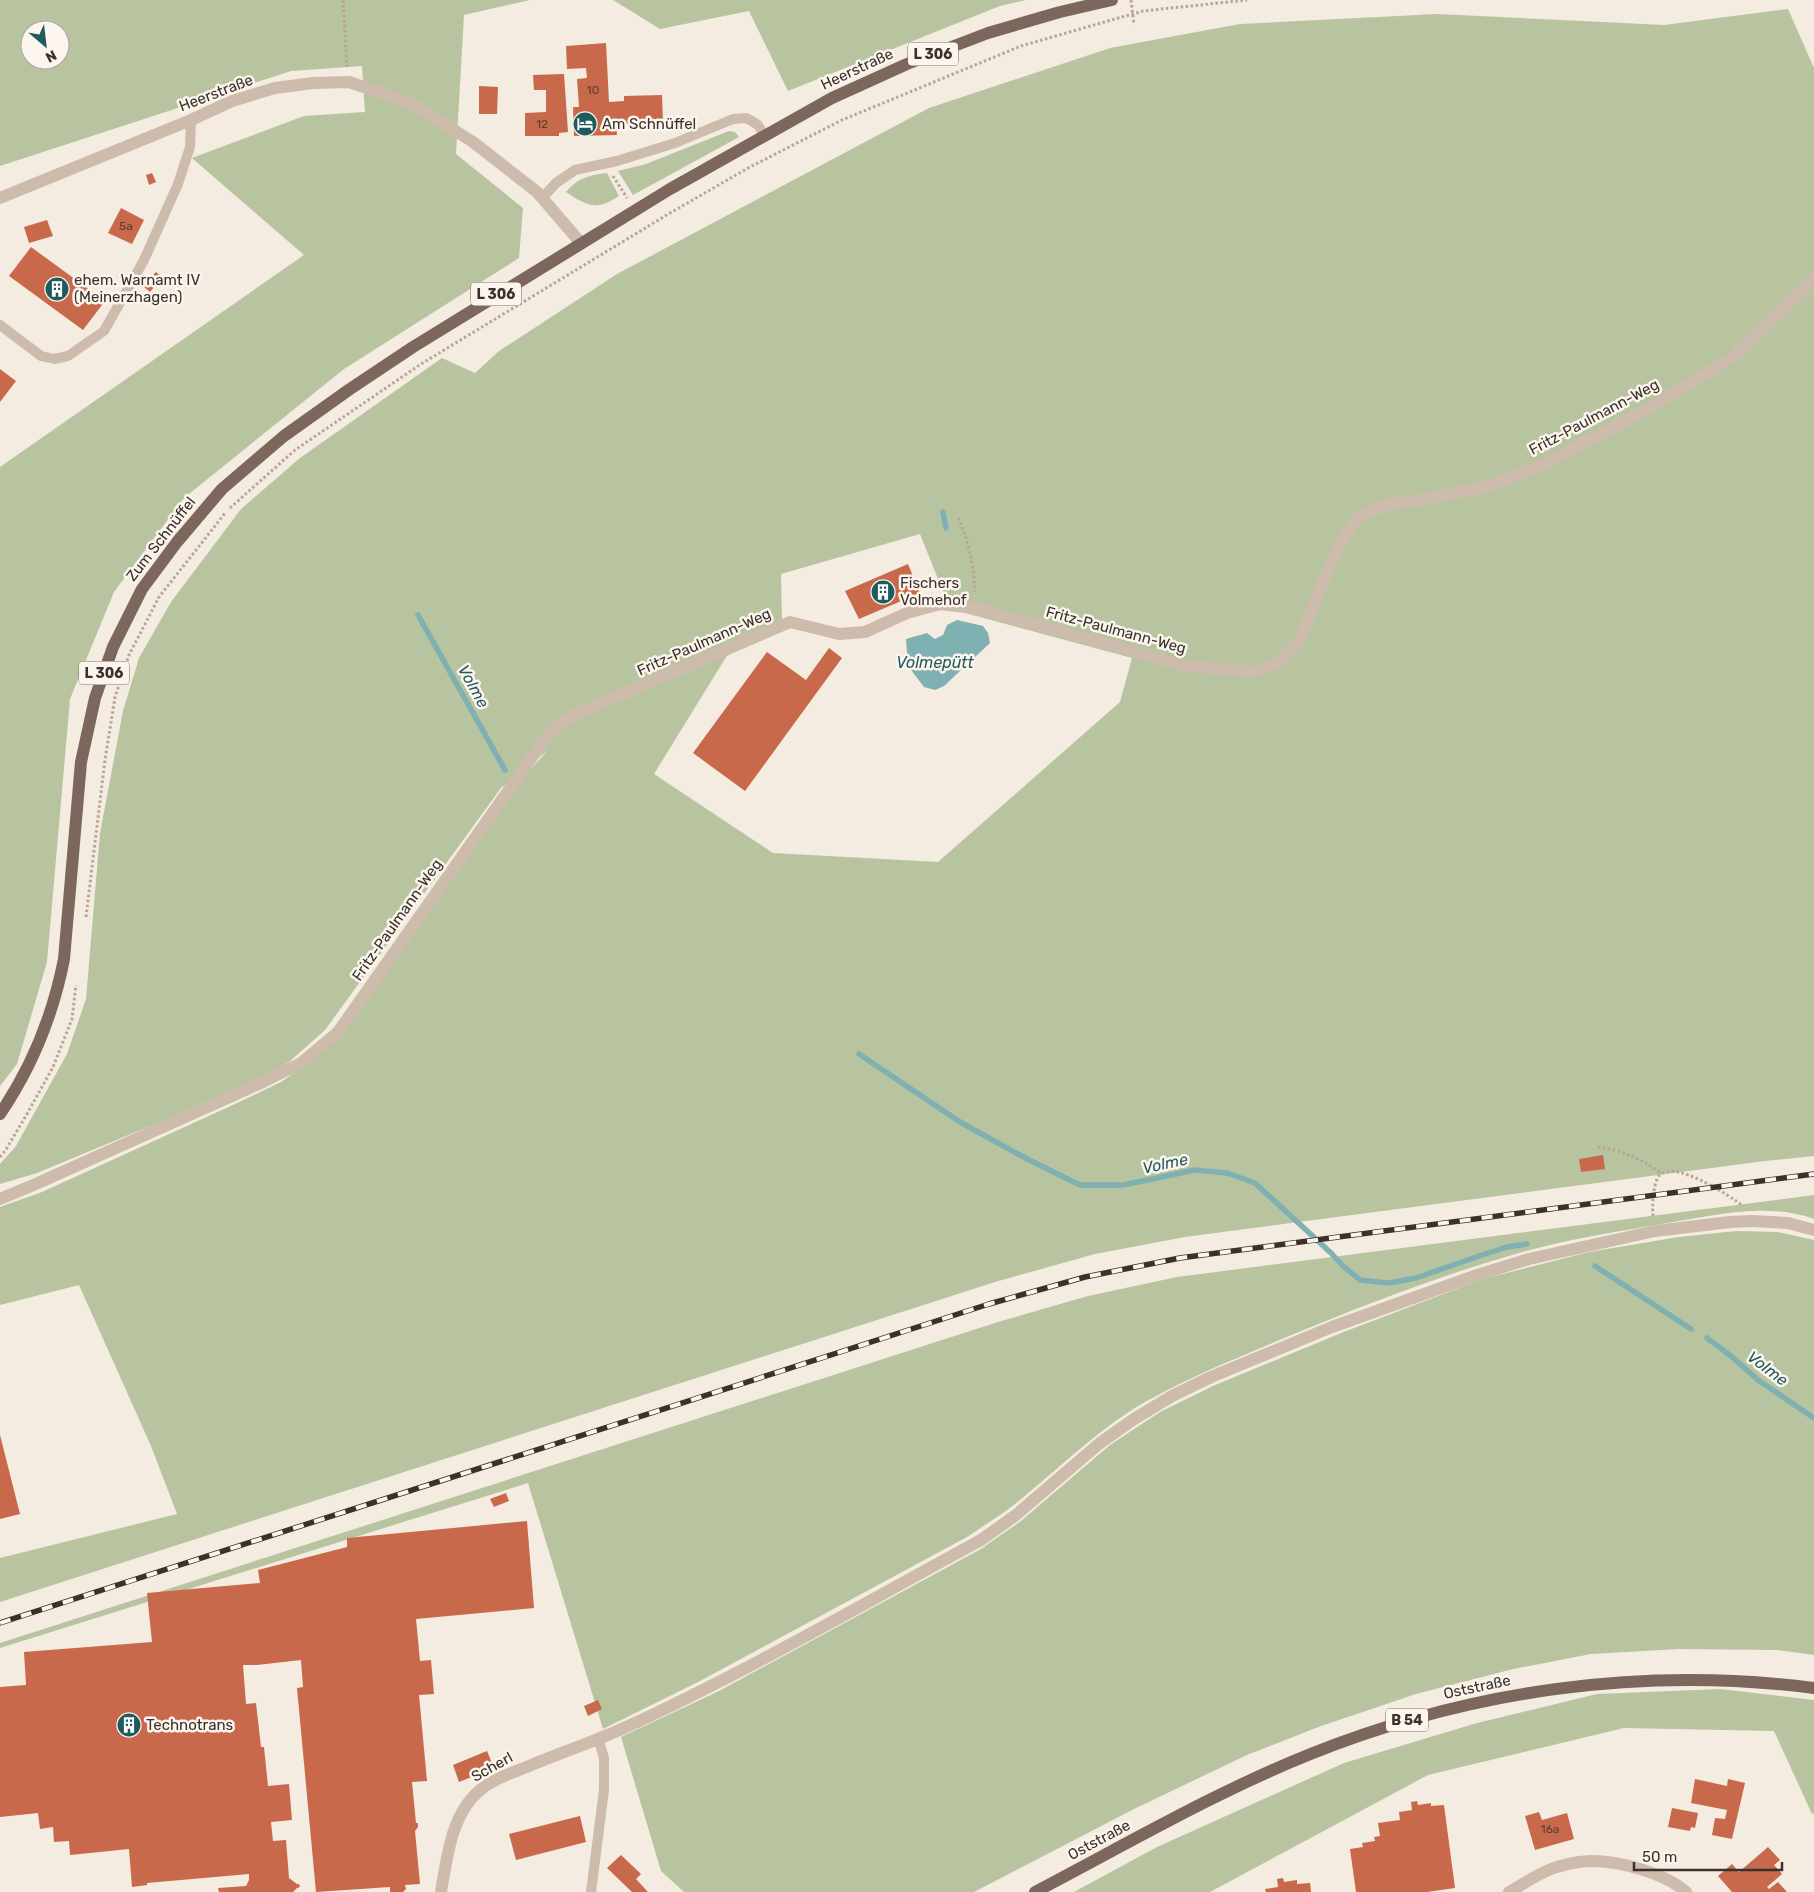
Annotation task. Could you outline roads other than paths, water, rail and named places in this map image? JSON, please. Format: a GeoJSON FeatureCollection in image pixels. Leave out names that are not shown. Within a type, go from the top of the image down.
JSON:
{"type":"FeatureCollection","features":[{"type":"Feature","properties":{"kind":"main road","name":"Heerstraße"},"geometry":{"type":"LineString","coordinates":[[580,242],[764,135],[832,98],[907,64],[988,34],[1060,12],[1112,0]]}},
{"type":"Feature","properties":{"kind":"main road","name":"Zum Schnüffel"},"geometry":{"type":"LineString","coordinates":[[0,1114],[32,1062],[58,989],[64,959],[81,762],[95,698],[113,647],[142,589],[177,542],[222,489],[284,436],[413,347],[580,242]]}},
{"type":"Feature","properties":{"kind":"main road","name":"Oststraße"},"geometry":{"type":"LineString","coordinates":[[1035,1892],[1181,1814],[1308,1755],[1394,1724],[1468,1704],[1550,1689],[1643,1680],[1709,1679],[1814,1688]]}},
{"type":"Feature","properties":{"kind":"street","name":"Heerstraße"},"geometry":{"type":"LineString","coordinates":[[0,198],[191,120],[232,100],[275,88],[313,83],[349,82],[411,103],[473,142],[543,197],[580,242]]}},
{"type":"Feature","properties":{"kind":"street","name":"Fritz-Paulmann-Weg"},"geometry":{"type":"LineString","coordinates":[[0,1199],[301,1063],[338,1032],[547,736],[571,716],[790,622],[839,634],[865,632],[907,613],[940,604],[975,608],[1185,666],[1254,672],[1278,663],[1298,643],[1340,543],[1361,515],[1390,504],[1421,500],[1489,486],[1547,463],[1646,410],[1733,357],[1814,278]]}},
{"type":"Feature","properties":{"kind":"street","name":"Scherl"},"geometry":{"type":"LineString","coordinates":[[441,1892],[450,1844],[458,1821],[467,1805],[479,1791],[503,1777],[622,1729],[702,1690],[982,1540],[1016,1515],[1100,1443],[1134,1419],[1172,1396],[1211,1377],[1332,1327],[1477,1275],[1529,1259],[1655,1232],[1730,1222],[1788,1223],[1814,1230]]}},
{"type":"Feature","properties":{"kind":"street"},"geometry":{"type":"LineString","coordinates":[[1509,1892],[1556,1867],[1590,1861],[1618,1864],[1647,1872],[1677,1884],[1686,1892]]}},
{"type":"Feature","properties":{"kind":"lane"},"geometry":{"type":"LineString","coordinates":[[543,197],[556,183],[575,170],[617,161],[675,143],[733,119],[746,118],[752,121],[758,125],[764,135]]}},
{"type":"Feature","properties":{"kind":"lane"},"geometry":{"type":"LineString","coordinates":[[0,325],[40,356],[54,359],[68,356],[104,331],[144,260],[178,184],[190,147],[191,120]]}},
{"type":"Feature","properties":{"kind":"lane"},"geometry":{"type":"LineString","coordinates":[[591,1892],[604,1790],[604,1758],[598,1738]]}},
{"type":"Feature","properties":{"kind":"water","name":"Volmepütt"},"geometry":{"type":"Polygon","coordinates":[[[957,620],[983,626],[988,633],[990,643],[944,686],[935,690],[924,687],[908,666],[906,639],[927,633],[935,639],[943,635],[947,625],[957,620]]]}},
{"type":"Feature","properties":{"kind":"waterway","name":"Volme"},"geometry":{"type":"LineString","coordinates":[[943,512],[946,528]]}},
{"type":"Feature","properties":{"kind":"waterway","name":"Volme"},"geometry":{"type":"LineString","coordinates":[[418,615],[505,770]]}},
{"type":"Feature","properties":{"kind":"waterway","name":"Volme"},"geometry":{"type":"LineString","coordinates":[[859,1054],[960,1122],[1027,1159],[1080,1185],[1123,1185],[1195,1170],[1227,1173],[1255,1183],[1360,1280],[1388,1283],[1416,1278],[1507,1247],[1527,1244]]}},
{"type":"Feature","properties":{"kind":"waterway","name":"Volme"},"geometry":{"type":"LineString","coordinates":[[1595,1266],[1691,1329]]}},
{"type":"Feature","properties":{"kind":"waterway","name":"Volme"},"geometry":{"type":"LineString","coordinates":[[1707,1338],[1758,1380],[1814,1418]]}},
{"type":"Feature","properties":{"kind":"railway"},"geometry":{"type":"LineString","coordinates":[[0,1623],[989,1304],[1085,1277],[1180,1258],[1814,1174]]}},
{"type":"Feature","properties":{"kind":"place","name":"Am Schnüffel"},"geometry":{"type":"Point","coordinates":[585,124]}},
{"type":"Feature","properties":{"kind":"place","name":"ehem. Warnamt IV (Meinerzhagen)"},"geometry":{"type":"Point","coordinates":[57,289]}},
{"type":"Feature","properties":{"kind":"place","name":"Fischers Volmehof"},"geometry":{"type":"Point","coordinates":[883,592]}},
{"type":"Feature","properties":{"kind":"place","name":"Technotrans"},"geometry":{"type":"Point","coordinates":[129,1725]}}]}
